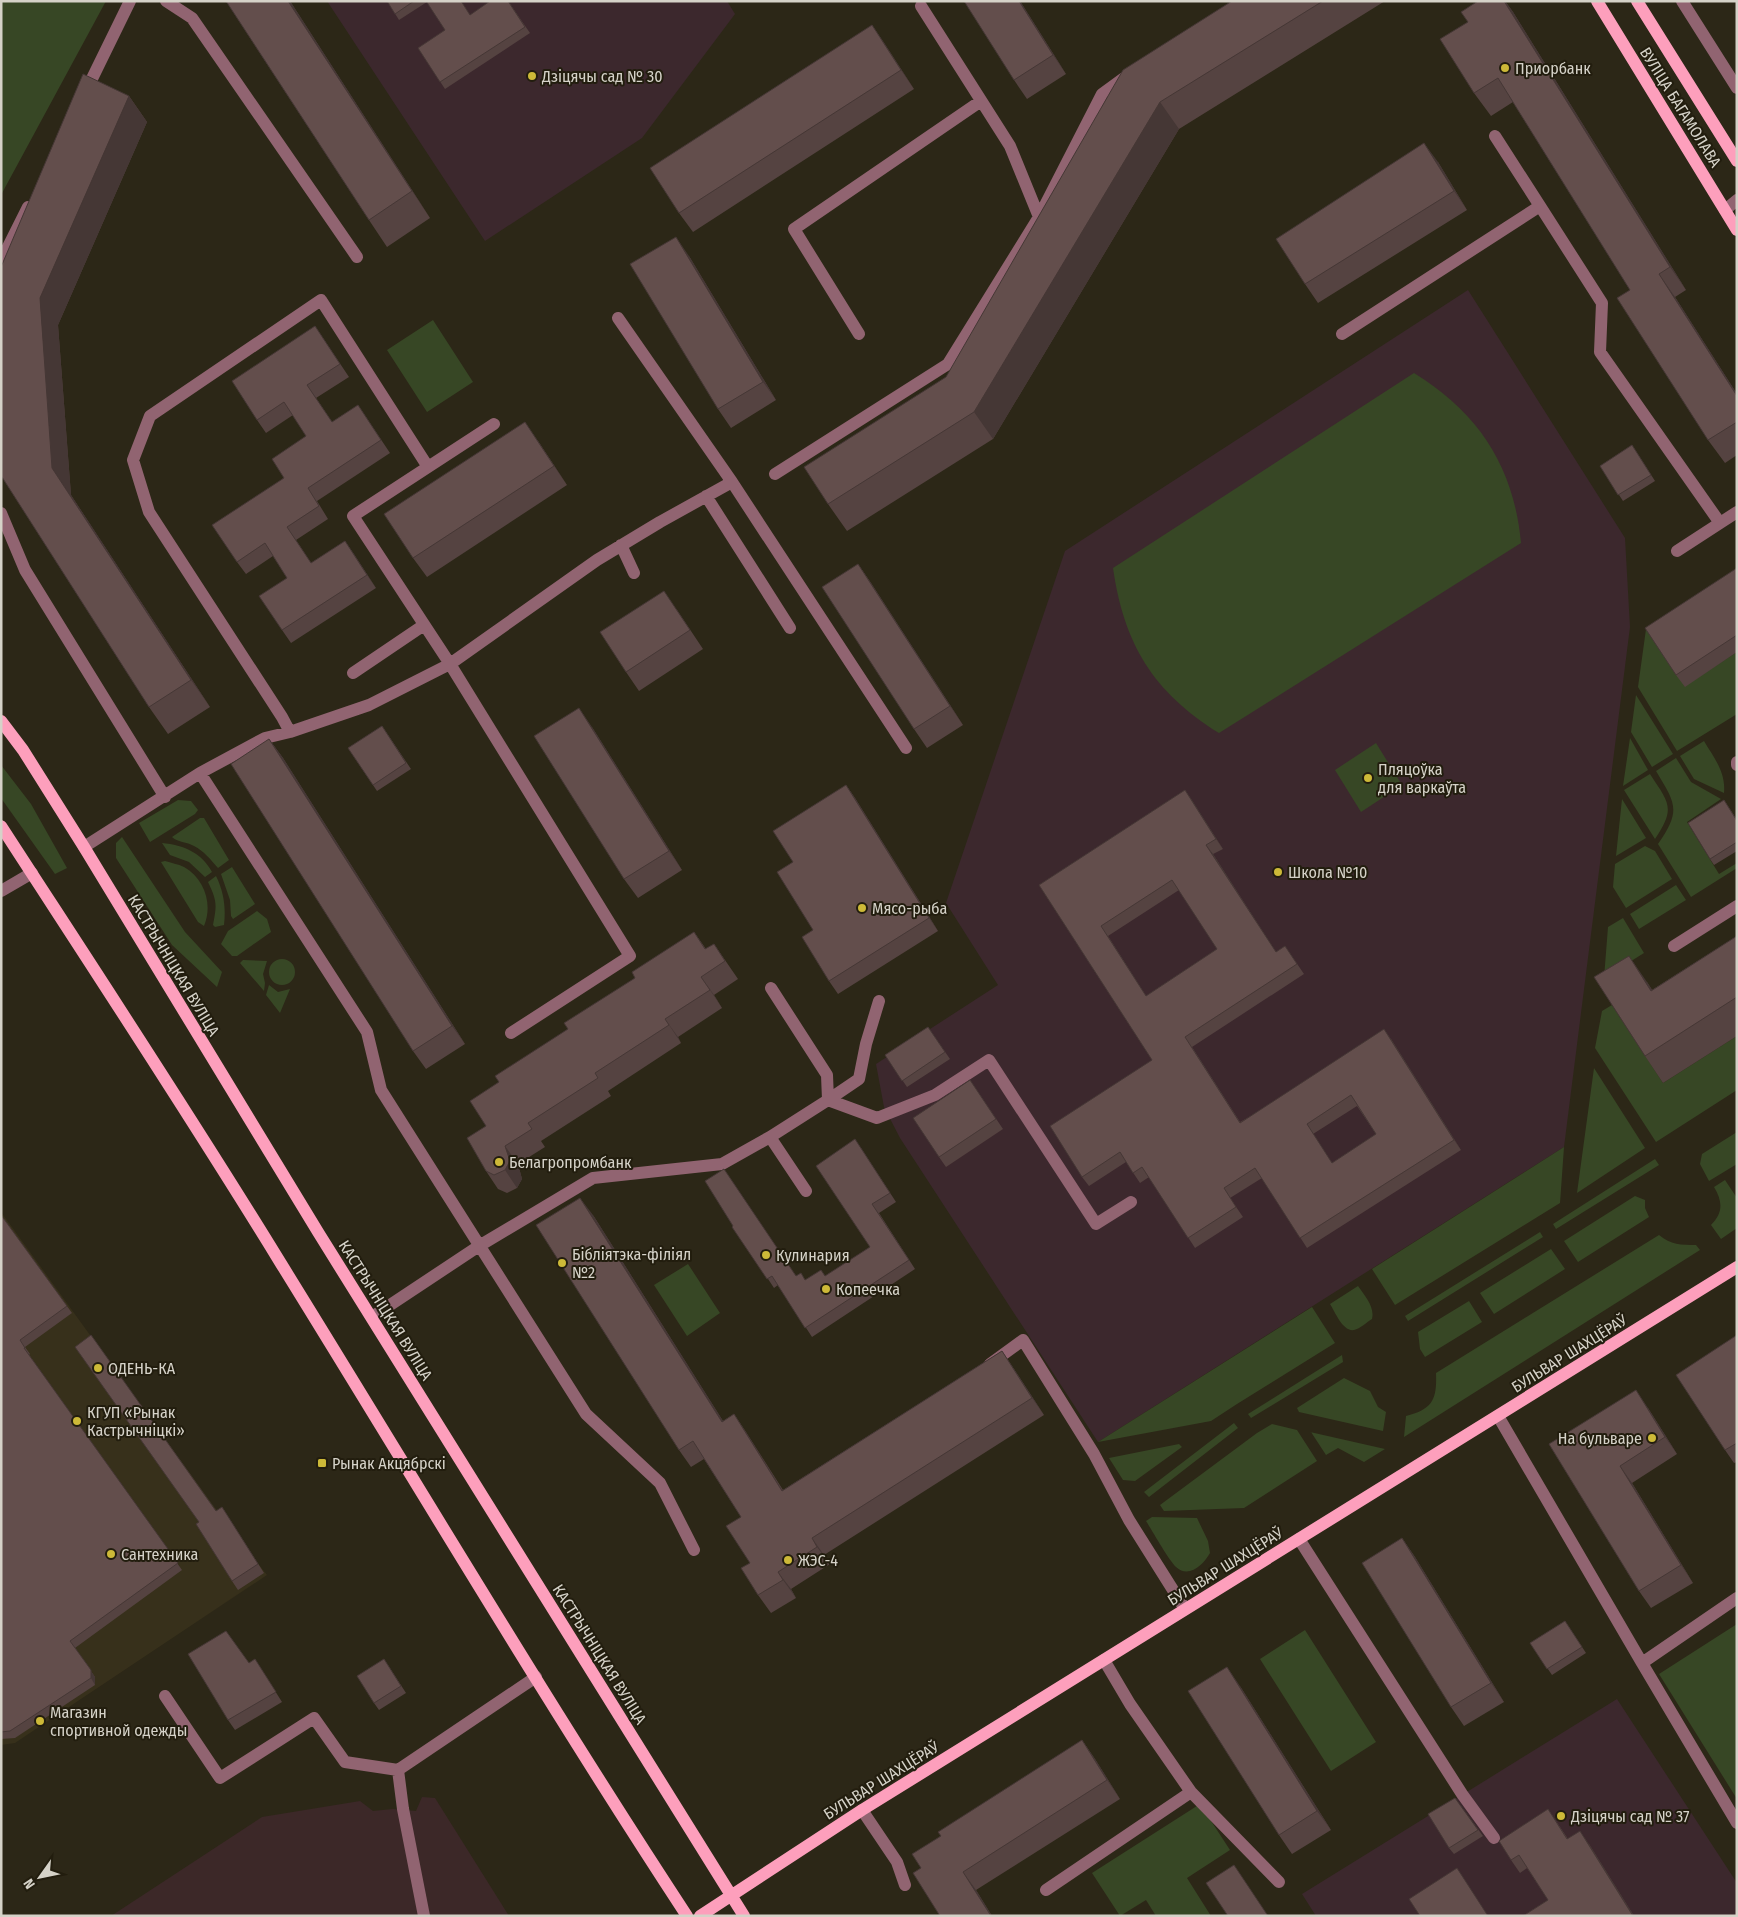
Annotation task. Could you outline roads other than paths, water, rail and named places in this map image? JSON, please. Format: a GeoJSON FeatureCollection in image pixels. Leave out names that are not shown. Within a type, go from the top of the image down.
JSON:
{"type":"FeatureCollection","features":[{"type":"Feature","properties":{"kind":"main road","name":"ВУЛІЦА БАГАМОЛАВА"},"geometry":{"type":"LineString","coordinates":[[1597,1],[1737,230]]}},
{"type":"Feature","properties":{"kind":"main road","name":"ВУЛІЦА БАГАМОЛАВА"},"geometry":{"type":"LineString","coordinates":[[1637,1],[1737,161]]}},
{"type":"Feature","properties":{"kind":"main road","name":"КАСТРЫЧНІЦКАЯ ВУЛІЦА"},"geometry":{"type":"LineString","coordinates":[[1,721],[22,750],[84,848],[292,1191],[744,1916]]}},
{"type":"Feature","properties":{"kind":"main road"},"geometry":{"type":"LineString","coordinates":[[1,826],[145,1047],[274,1251],[536,1677],[687,1916]]}},
{"type":"Feature","properties":{"kind":"main road","name":"БУЛЬВАР ШАХЦЁРАЎ"},"geometry":{"type":"LineString","coordinates":[[700,1916],[862,1810],[1737,1267]]}},
{"type":"Feature","properties":{"kind":"street"},"geometry":{"type":"LineString","coordinates":[[78,106],[130,1]]}},
{"type":"Feature","properties":{"kind":"street"},"geometry":{"type":"LineString","coordinates":[[166,1],[192,18],[357,257]]}},
{"type":"Feature","properties":{"kind":"street"},"geometry":{"type":"LineString","coordinates":[[1682,1],[1737,88]]}},
{"type":"Feature","properties":{"kind":"street"},"geometry":{"type":"LineString","coordinates":[[920,6],[1010,146],[1039,217]]}},
{"type":"Feature","properties":{"kind":"street"},"geometry":{"type":"LineString","coordinates":[[775,474],[948,364],[1039,217],[1102,94],[1141,66]]}},
{"type":"Feature","properties":{"kind":"street"},"geometry":{"type":"LineString","coordinates":[[859,334],[794,229],[981,101]]}},
{"type":"Feature","properties":{"kind":"street"},"geometry":{"type":"LineString","coordinates":[[1495,136],[1602,303],[1600,352],[1720,523]]}},
{"type":"Feature","properties":{"kind":"street"},"geometry":{"type":"LineString","coordinates":[[1,261],[35,192]]}},
{"type":"Feature","properties":{"kind":"street"},"geometry":{"type":"LineString","coordinates":[[1725,210],[1737,200]]}},
{"type":"Feature","properties":{"kind":"street"},"geometry":{"type":"LineString","coordinates":[[1342,334],[1540,206]]}},
{"type":"Feature","properties":{"kind":"street"},"geometry":{"type":"LineString","coordinates":[[290,732],[282,716],[150,512],[133,460],[150,416],[321,300],[428,467]]}},
{"type":"Feature","properties":{"kind":"street"},"geometry":{"type":"LineString","coordinates":[[618,318],[732,482],[906,748]]}},
{"type":"Feature","properties":{"kind":"street"},"geometry":{"type":"LineString","coordinates":[[494,424],[353,516],[450,664],[630,956],[511,1033]]}},
{"type":"Feature","properties":{"kind":"street"},"geometry":{"type":"LineString","coordinates":[[84,848],[200,773],[265,738],[290,732],[369,705],[450,664],[621,545],[732,482]]}},
{"type":"Feature","properties":{"kind":"street"},"geometry":{"type":"LineString","coordinates":[[706,496],[790,628]]}},
{"type":"Feature","properties":{"kind":"street"},"geometry":{"type":"LineString","coordinates":[[1677,551],[1737,512]]}},
{"type":"Feature","properties":{"kind":"street"},"geometry":{"type":"LineString","coordinates":[[1,513],[25,570],[166,796]]}},
{"type":"Feature","properties":{"kind":"street"},"geometry":{"type":"LineString","coordinates":[[621,545],[634,573]]}},
{"type":"Feature","properties":{"kind":"street"},"geometry":{"type":"LineString","coordinates":[[353,673],[424,624]]}},
{"type":"Feature","properties":{"kind":"street"},"geometry":{"type":"LineString","coordinates":[[200,773],[368,1032],[381,1090],[479,1246],[586,1414],[660,1483],[694,1550]]}},
{"type":"Feature","properties":{"kind":"street"},"geometry":{"type":"LineString","coordinates":[[1,891],[32,873]]}},
{"type":"Feature","properties":{"kind":"street"},"geometry":{"type":"LineString","coordinates":[[1674,946],[1737,906]]}},
{"type":"Feature","properties":{"kind":"street"},"geometry":{"type":"LineString","coordinates":[[771,988],[827,1075],[828,1100]]}},
{"type":"Feature","properties":{"kind":"street"},"geometry":{"type":"LineString","coordinates":[[372,1317],[479,1246],[593,1178],[722,1164],[770,1137],[859,1079],[866,1044],[879,1001]]}},
{"type":"Feature","properties":{"kind":"street"},"geometry":{"type":"LineString","coordinates":[[828,1100],[877,1118],[935,1095],[989,1060],[1096,1224],[1131,1202]]}},
{"type":"Feature","properties":{"kind":"street"},"geometry":{"type":"LineString","coordinates":[[770,1137],[806,1191]]}},
{"type":"Feature","properties":{"kind":"street"},"geometry":{"type":"LineString","coordinates":[[982,1369],[1023,1340],[1094,1454],[1129,1520],[1185,1609]]}},
{"type":"Feature","properties":{"kind":"street"},"geometry":{"type":"LineString","coordinates":[[1498,1416],[1737,1823]]}},
{"type":"Feature","properties":{"kind":"street"},"geometry":{"type":"LineString","coordinates":[[1298,1539],[1462,1794],[1494,1838]]}},
{"type":"Feature","properties":{"kind":"street"},"geometry":{"type":"LineString","coordinates":[[1642,1663],[1737,1598]]}},
{"type":"Feature","properties":{"kind":"street"},"geometry":{"type":"LineString","coordinates":[[1104,1660],[1130,1704],[1191,1792],[1279,1882]]}},
{"type":"Feature","properties":{"kind":"street"},"geometry":{"type":"LineString","coordinates":[[165,1696],[220,1778],[314,1718],[345,1762],[398,1770],[536,1677]]}},
{"type":"Feature","properties":{"kind":"street"},"geometry":{"type":"LineString","coordinates":[[398,1770],[403,1810],[424,1916]]}},
{"type":"Feature","properties":{"kind":"street"},"geometry":{"type":"LineString","coordinates":[[1046,1890],[1191,1792]]}},
{"type":"Feature","properties":{"kind":"street"},"geometry":{"type":"LineString","coordinates":[[862,1810],[897,1862],[904,1885]]}},
{"type":"Feature","properties":{"kind":"place","name":"Приорбанк"},"geometry":{"type":"Point","coordinates":[1505,68]}},
{"type":"Feature","properties":{"kind":"place","name":"Дзіцячы сад № 30"},"geometry":{"type":"Point","coordinates":[532,76]}},
{"type":"Feature","properties":{"kind":"place","name":"Пляцоўка для варкаўта"},"geometry":{"type":"Point","coordinates":[1368,778]}},
{"type":"Feature","properties":{"kind":"place","name":"Школа №10"},"geometry":{"type":"Point","coordinates":[1278,872]}},
{"type":"Feature","properties":{"kind":"place","name":"Мясо-рыба"},"geometry":{"type":"Point","coordinates":[862,908]}},
{"type":"Feature","properties":{"kind":"place","name":"Белагропромбанк"},"geometry":{"type":"Point","coordinates":[499,1162]}},
{"type":"Feature","properties":{"kind":"place","name":"Кулинария"},"geometry":{"type":"Point","coordinates":[766,1255]}},
{"type":"Feature","properties":{"kind":"place","name":"Бібліятэка-філіял №2"},"geometry":{"type":"Point","coordinates":[562,1263]}},
{"type":"Feature","properties":{"kind":"place","name":"Копеечка"},"geometry":{"type":"Point","coordinates":[826,1289]}},
{"type":"Feature","properties":{"kind":"place","name":"ОДЕНЬ-КА"},"geometry":{"type":"Point","coordinates":[98,1368]}},
{"type":"Feature","properties":{"kind":"place","name":"КГУП «Рынак Кастрычніцкі»"},"geometry":{"type":"Point","coordinates":[77,1421]}},
{"type":"Feature","properties":{"kind":"place","name":"На бульваре"},"geometry":{"type":"Point","coordinates":[1652,1438]}},
{"type":"Feature","properties":{"kind":"place","name":"Рынак Акцябрскі"},"geometry":{"type":"Point","coordinates":[322,1463]}},
{"type":"Feature","properties":{"kind":"place","name":"Сантехника"},"geometry":{"type":"Point","coordinates":[111,1554]}},
{"type":"Feature","properties":{"kind":"place","name":"ЖЭС-4"},"geometry":{"type":"Point","coordinates":[788,1560]}},
{"type":"Feature","properties":{"kind":"place","name":"Магазин спортивной одежды"},"geometry":{"type":"Point","coordinates":[40,1721]}},
{"type":"Feature","properties":{"kind":"place","name":"Дзіцячы сад № 37"},"geometry":{"type":"Point","coordinates":[1561,1816]}}]}
